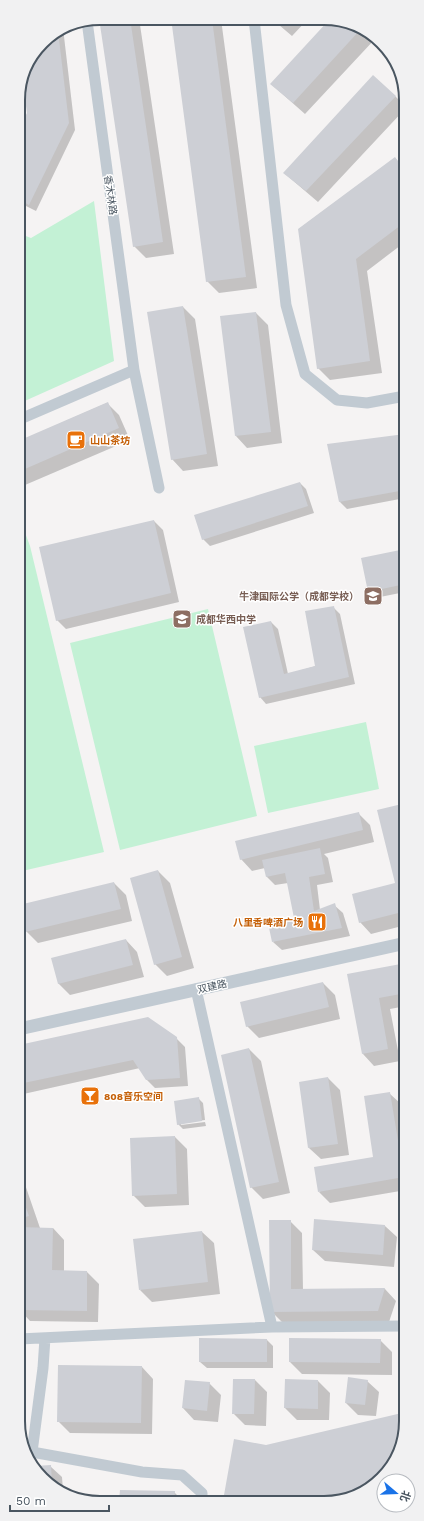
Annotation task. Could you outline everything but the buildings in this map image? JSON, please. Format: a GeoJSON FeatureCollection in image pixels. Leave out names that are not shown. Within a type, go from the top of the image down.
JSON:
{"type":"FeatureCollection","features":[{"type":"Feature","properties":{"kind":"street"},"geometry":{"type":"LineString","coordinates":[[255,25],[286,305],[305,374],[337,400],[368,403],[399,397]]}},
{"type":"Feature","properties":{"kind":"street","name":"香木林路"},"geometry":{"type":"LineString","coordinates":[[88,26],[134,370],[159,488]]}},
{"type":"Feature","properties":{"kind":"street"},"geometry":{"type":"LineString","coordinates":[[25,417],[134,370]]}},
{"type":"Feature","properties":{"kind":"street","name":"双建路"},"geometry":{"type":"LineString","coordinates":[[25,1028],[399,945]]}},
{"type":"Feature","properties":{"kind":"street"},"geometry":{"type":"LineString","coordinates":[[196,990],[272,1327]]}},
{"type":"Feature","properties":{"kind":"street"},"geometry":{"type":"LineString","coordinates":[[25,1339],[272,1327],[399,1326]]}},
{"type":"Feature","properties":{"kind":"street"},"geometry":{"type":"LineString","coordinates":[[31,1451],[45,1338]]}},
{"type":"Feature","properties":{"kind":"street"},"geometry":{"type":"LineString","coordinates":[[33,1454],[142,1472],[182,1475],[202,1493],[202,1496]]}},
{"type":"Feature","properties":{"kind":"green space"},"geometry":{"type":"Polygon","coordinates":[[[94,201],[114,361],[25,401],[25,236],[31,238],[94,201]]]}},
{"type":"Feature","properties":{"kind":"green space"},"geometry":{"type":"Polygon","coordinates":[[[25,533],[30,546],[104,852],[25,870],[25,533]]]}},
{"type":"Feature","properties":{"kind":"green space"},"geometry":{"type":"Polygon","coordinates":[[[208,609],[257,816],[120,850],[70,643],[208,609]]]}},
{"type":"Feature","properties":{"kind":"green space"},"geometry":{"type":"Polygon","coordinates":[[[366,722],[379,789],[268,813],[254,746],[366,722]]]}},
{"type":"Feature","properties":{"kind":"place","name":"山山茶坊"},"geometry":{"type":"Point","coordinates":[76,440]}},
{"type":"Feature","properties":{"kind":"place","name":"牛津国际公学（成都学校）"},"geometry":{"type":"Point","coordinates":[373,596]}},
{"type":"Feature","properties":{"kind":"place","name":"成都华西中学"},"geometry":{"type":"Point","coordinates":[182,619]}},
{"type":"Feature","properties":{"kind":"place","name":"八里香啤酒广场"},"geometry":{"type":"Point","coordinates":[317,922]}},
{"type":"Feature","properties":{"kind":"place","name":"808音乐空间"},"geometry":{"type":"Point","coordinates":[90,1096]}}]}
